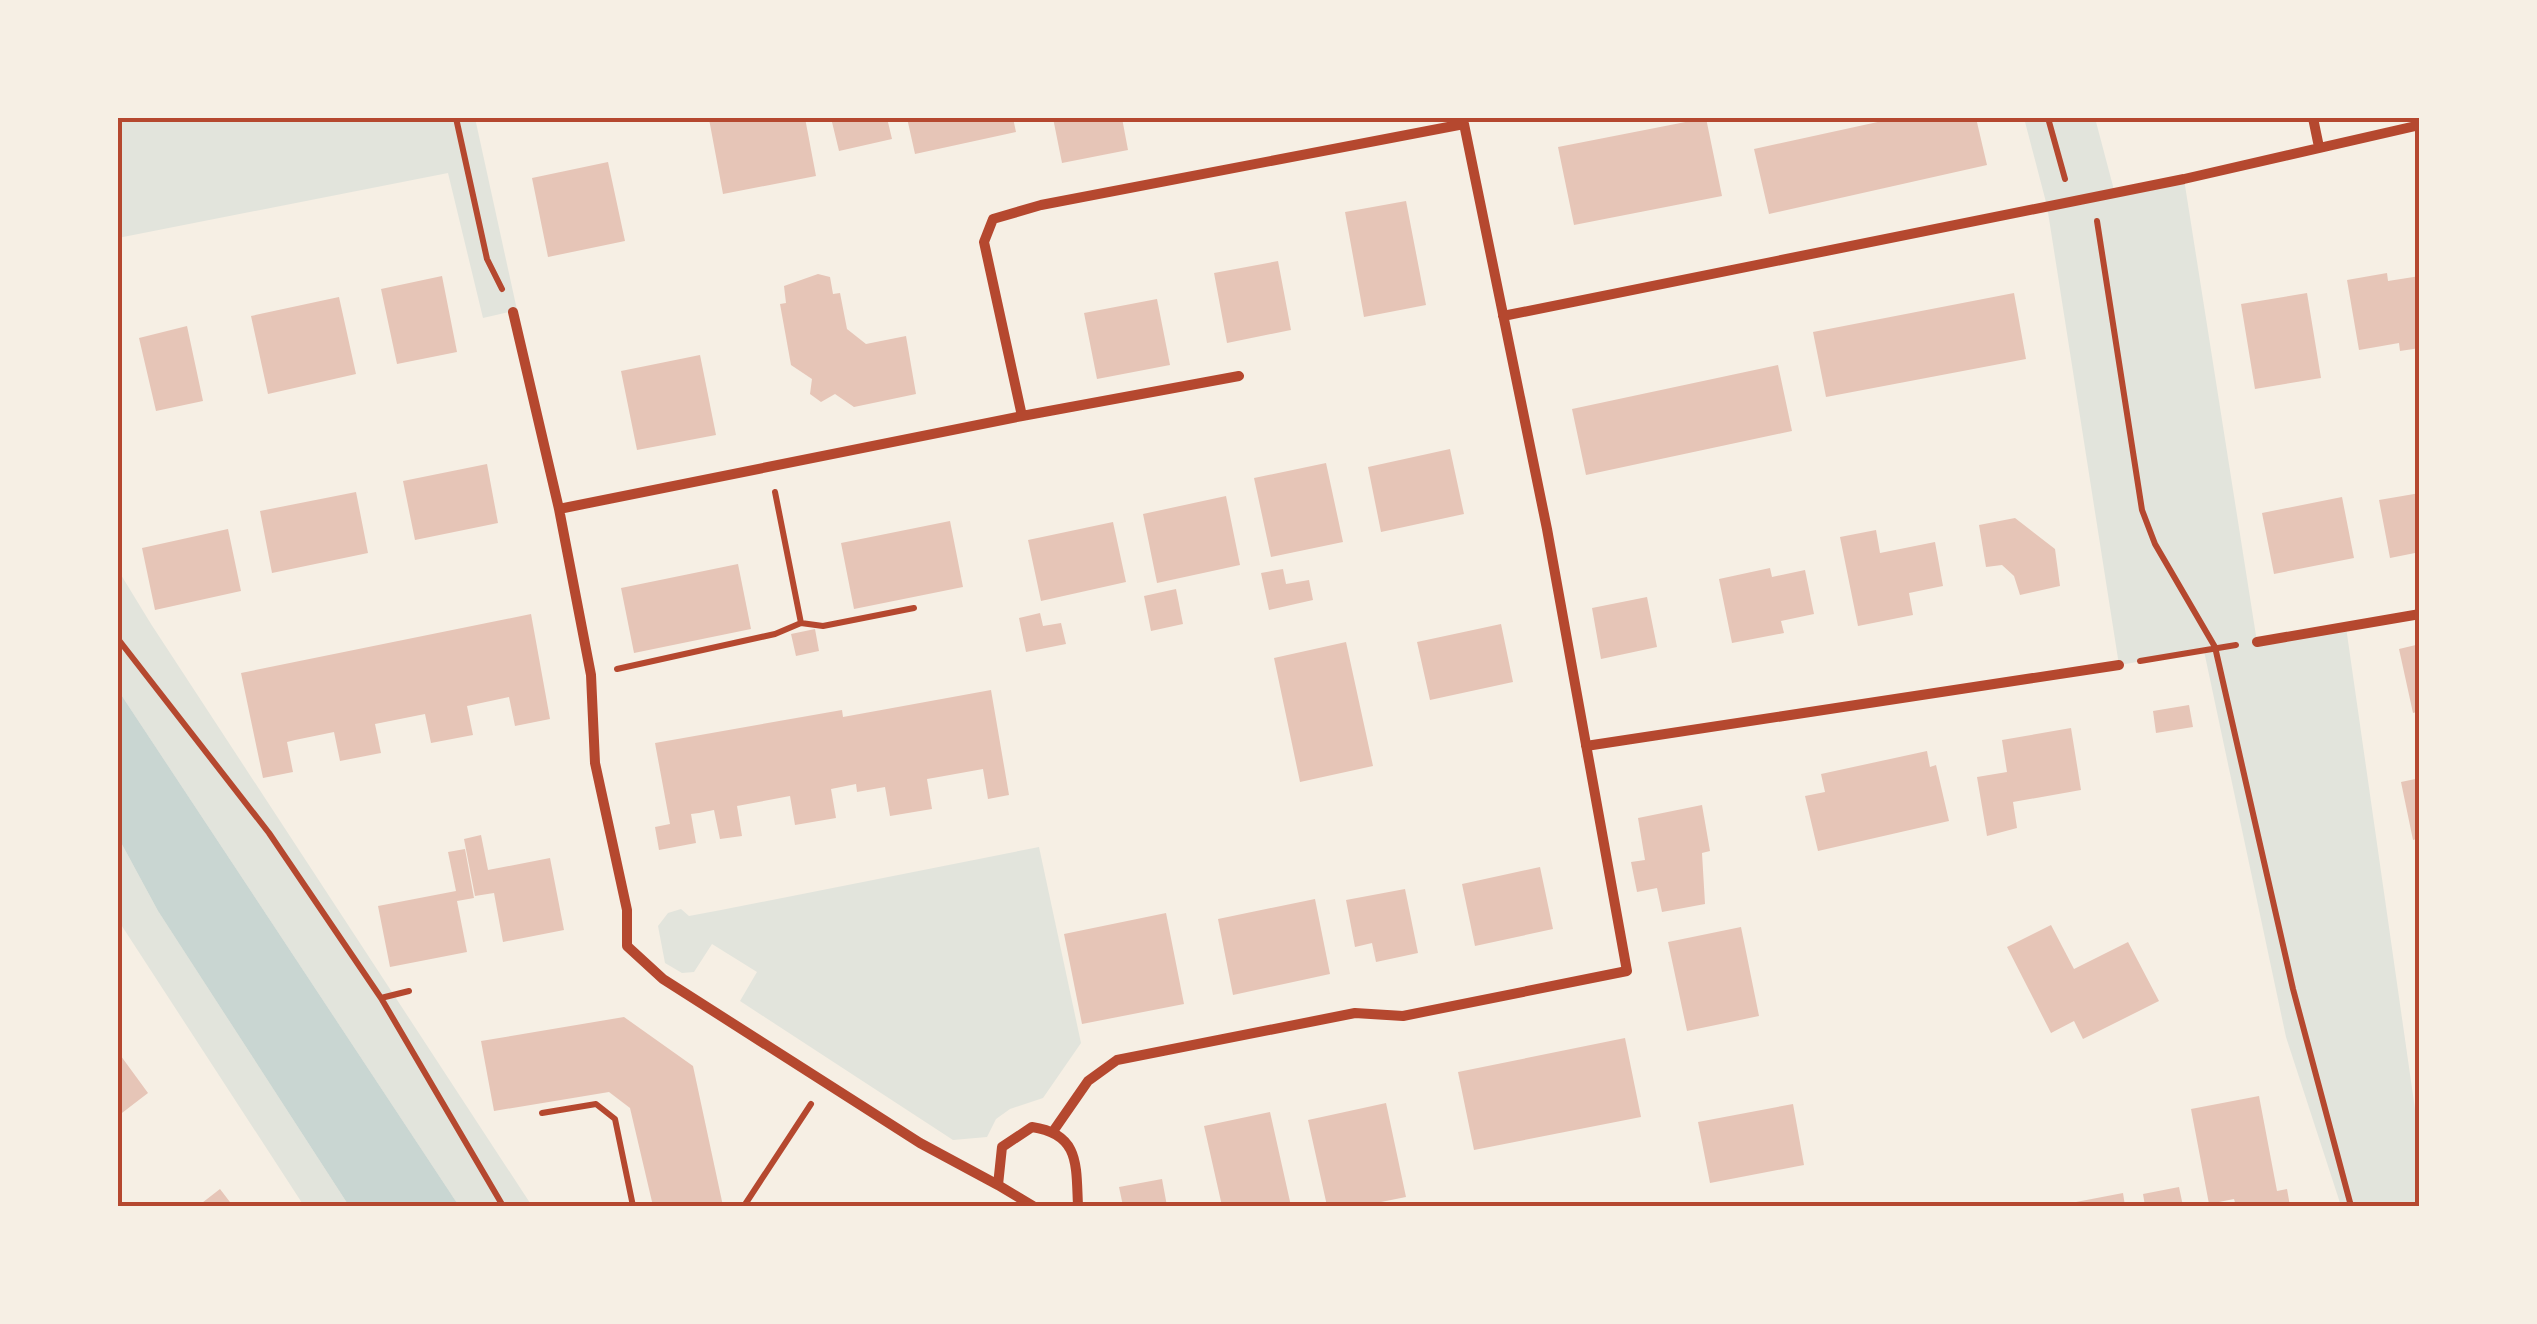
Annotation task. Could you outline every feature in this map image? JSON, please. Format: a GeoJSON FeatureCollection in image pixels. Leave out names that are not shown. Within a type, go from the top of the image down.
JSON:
{"type":"FeatureCollection","features":[{"type":"Feature","properties":{"kind":"street"},"geometry":{"type":"LineString","coordinates":[[2312,118],[2319,147]]}},
{"type":"Feature","properties":{"kind":"street"},"geometry":{"type":"LineString","coordinates":[[1022,416],[984,242],[993,218],[1041,204],[1464,124],[1627,970],[1403,1016],[1355,1013],[1117,1060],[1088,1081],[1054,1130]]}},
{"type":"Feature","properties":{"kind":"street"},"geometry":{"type":"LineString","coordinates":[[1503,316],[2072,202],[2114,190],[2184,180],[2420,125]]}},
{"type":"Feature","properties":{"kind":"street"},"geometry":{"type":"LineString","coordinates":[[513,312],[559,509],[591,675],[595,763],[627,910],[627,946],[664,980],[920,1143],[1033,1206]]}},
{"type":"Feature","properties":{"kind":"street"},"geometry":{"type":"LineString","coordinates":[[559,509],[1239,376]]}},
{"type":"Feature","properties":{"kind":"street"},"geometry":{"type":"LineString","coordinates":[[2257,642],[2420,614]]}},
{"type":"Feature","properties":{"kind":"street"},"geometry":{"type":"LineString","coordinates":[[1586,746],[2119,664]]}},
{"type":"Feature","properties":{"kind":"street"},"geometry":{"type":"LineString","coordinates":[[998,1185],[1002,1146],[1032,1127],[1054,1130],[1068,1141],[1076,1168],[1078,1206]]}},
{"type":"Feature","properties":{"kind":"path"},"geometry":{"type":"LineString","coordinates":[[456,118],[487,259],[513,312]]}},
{"type":"Feature","properties":{"kind":"path"},"geometry":{"type":"LineString","coordinates":[[2048,118],[2072,202]]}},
{"type":"Feature","properties":{"kind":"path"},"geometry":{"type":"LineString","coordinates":[[2093,196],[2142,510],[2155,544],[2214,647],[2293,988],[2351,1206]]}},
{"type":"Feature","properties":{"kind":"path"},"geometry":{"type":"LineString","coordinates":[[770,467],[802,623]]}},
{"type":"Feature","properties":{"kind":"path"},"geometry":{"type":"LineString","coordinates":[[591,675],[775,634],[802,623],[823,626],[914,608]]}},
{"type":"Feature","properties":{"kind":"path"},"geometry":{"type":"LineString","coordinates":[[118,639],[269,833],[380,998],[504,1206]]}},
{"type":"Feature","properties":{"kind":"path"},"geometry":{"type":"LineString","coordinates":[[2119,664],[2257,642]]}},
{"type":"Feature","properties":{"kind":"path"},"geometry":{"type":"LineString","coordinates":[[380,998],[408,991]]}},
{"type":"Feature","properties":{"kind":"path"},"geometry":{"type":"LineString","coordinates":[[744,1206],[826,1082]]}},
{"type":"Feature","properties":{"kind":"path"},"geometry":{"type":"LineString","coordinates":[[542,1113],[596,1104],[615,1119],[634,1206]]}},
{"type":"Feature","properties":{"kind":"shaded area"},"geometry":{"type":"Polygon","coordinates":[[[118,118],[475,118],[517,310],[483,318],[448,173],[118,238],[118,118]]]}},
{"type":"Feature","properties":{"kind":"shaded area"},"geometry":{"type":"Polygon","coordinates":[[[2024,118],[2095,118],[2114,190],[2184,179],[2257,642],[2346,627],[2419,1137],[2419,1206],[2341,1206],[2286,1037],[2204,651],[2119,665],[2047,206],[2024,118]]]}},
{"type":"Feature","properties":{"kind":"shaded area"},"geometry":{"type":"Polygon","coordinates":[[[118,570],[532,1206],[459,1206],[118,690],[118,570]]]}},
{"type":"Feature","properties":{"kind":"shaded area"},"geometry":{"type":"Polygon","coordinates":[[[118,690],[459,1206],[349,1206],[158,911],[118,837],[118,690]]]}},
{"type":"Feature","properties":{"kind":"shaded area"},"geometry":{"type":"Polygon","coordinates":[[[118,837],[158,911],[349,1206],[304,1206],[118,920],[118,837]]]}},
{"type":"Feature","properties":{"kind":"shaded area"},"geometry":{"type":"Polygon","coordinates":[[[1039,847],[1081,1043],[1043,1098],[1010,1109],[996,1119],[987,1137],[953,1140],[740,1001],[757,972],[712,944],[694,972],[682,973],[665,963],[658,926],[668,913],[681,909],[689,916],[1039,847]]]}},
{"type":"Feature","properties":{"kind":"building"},"geometry":{"type":"Polygon","coordinates":[[[805,118],[816,176],[723,194],[709,119],[805,118]]]}},
{"type":"Feature","properties":{"kind":"building"},"geometry":{"type":"Polygon","coordinates":[[[831,118],[887,118],[892,139],[839,151],[831,118]]]}},
{"type":"Feature","properties":{"kind":"building"},"geometry":{"type":"Polygon","coordinates":[[[907,118],[1013,118],[1016,132],[915,154],[907,118]]]}},
{"type":"Feature","properties":{"kind":"building"},"geometry":{"type":"Polygon","coordinates":[[[1053,118],[1122,118],[1128,150],[1062,163],[1053,118]]]}},
{"type":"Feature","properties":{"kind":"building"},"geometry":{"type":"Polygon","coordinates":[[[1706,118],[1722,196],[1574,225],[1558,147],[1706,118]]]}},
{"type":"Feature","properties":{"kind":"building"},"geometry":{"type":"Polygon","coordinates":[[[1896,118],[1976,118],[1987,165],[1769,214],[1754,149],[1896,118]]]}},
{"type":"Feature","properties":{"kind":"building"},"geometry":{"type":"Polygon","coordinates":[[[608,162],[625,241],[548,257],[532,178],[608,162]]]}},
{"type":"Feature","properties":{"kind":"building"},"geometry":{"type":"Polygon","coordinates":[[[1406,201],[1426,305],[1364,317],[1345,212],[1406,201]]]}},
{"type":"Feature","properties":{"kind":"building"},"geometry":{"type":"Polygon","coordinates":[[[1278,261],[1291,330],[1227,343],[1214,273],[1278,261]]]}},
{"type":"Feature","properties":{"kind":"building"},"geometry":{"type":"Polygon","coordinates":[[[2387,273],[2388,281],[2420,276],[2420,348],[2400,351],[2399,343],[2359,350],[2347,280],[2387,273]]]}},
{"type":"Feature","properties":{"kind":"building"},"geometry":{"type":"Polygon","coordinates":[[[818,274],[830,277],[833,294],[840,293],[847,329],[866,344],[906,336],[916,394],[854,407],[835,394],[821,402],[810,394],[812,379],[791,365],[780,304],[786,303],[784,286],[818,274]]]}},
{"type":"Feature","properties":{"kind":"building"},"geometry":{"type":"Polygon","coordinates":[[[442,276],[457,352],[397,364],[381,289],[442,276]]]}},
{"type":"Feature","properties":{"kind":"building"},"geometry":{"type":"Polygon","coordinates":[[[2014,293],[2026,359],[1826,397],[1813,332],[2014,293]]]}},
{"type":"Feature","properties":{"kind":"building"},"geometry":{"type":"Polygon","coordinates":[[[2307,293],[2321,378],[2255,389],[2241,304],[2307,293]]]}},
{"type":"Feature","properties":{"kind":"building"},"geometry":{"type":"Polygon","coordinates":[[[339,297],[356,374],[268,394],[251,316],[339,297]]]}},
{"type":"Feature","properties":{"kind":"building"},"geometry":{"type":"Polygon","coordinates":[[[1157,299],[1170,365],[1097,379],[1084,313],[1157,299]]]}},
{"type":"Feature","properties":{"kind":"building"},"geometry":{"type":"Polygon","coordinates":[[[187,326],[203,401],[156,411],[139,338],[187,326]]]}},
{"type":"Feature","properties":{"kind":"building"},"geometry":{"type":"Polygon","coordinates":[[[700,355],[716,435],[637,450],[621,371],[700,355]]]}},
{"type":"Feature","properties":{"kind":"building"},"geometry":{"type":"Polygon","coordinates":[[[1778,365],[1792,431],[1586,475],[1572,409],[1778,365]]]}},
{"type":"Feature","properties":{"kind":"building"},"geometry":{"type":"Polygon","coordinates":[[[1450,449],[1464,514],[1381,532],[1368,467],[1450,449]]]}},
{"type":"Feature","properties":{"kind":"building"},"geometry":{"type":"Polygon","coordinates":[[[1326,463],[1343,542],[1271,557],[1254,478],[1326,463]]]}},
{"type":"Feature","properties":{"kind":"building"},"geometry":{"type":"Polygon","coordinates":[[[487,464],[498,523],[415,540],[403,481],[487,464]]]}},
{"type":"Feature","properties":{"kind":"building"},"geometry":{"type":"Polygon","coordinates":[[[356,492],[368,553],[272,573],[260,511],[356,492]]]}},
{"type":"Feature","properties":{"kind":"building"},"geometry":{"type":"Polygon","coordinates":[[[2420,493],[2420,552],[2390,558],[2379,500],[2420,493]]]}},
{"type":"Feature","properties":{"kind":"building"},"geometry":{"type":"Polygon","coordinates":[[[1226,496],[1240,565],[1157,583],[1143,514],[1226,496]]]}},
{"type":"Feature","properties":{"kind":"building"},"geometry":{"type":"Polygon","coordinates":[[[2342,497],[2354,558],[2274,574],[2262,513],[2342,497]]]}},
{"type":"Feature","properties":{"kind":"building"},"geometry":{"type":"Polygon","coordinates":[[[2015,518],[2055,549],[2060,586],[2020,595],[2014,576],[2002,565],[1986,567],[1979,525],[2015,518]]]}},
{"type":"Feature","properties":{"kind":"building"},"geometry":{"type":"Polygon","coordinates":[[[950,521],[963,587],[854,609],[841,543],[950,521]]]}},
{"type":"Feature","properties":{"kind":"building"},"geometry":{"type":"Polygon","coordinates":[[[1113,522],[1126,582],[1041,601],[1028,540],[1113,522]]]}},
{"type":"Feature","properties":{"kind":"building"},"geometry":{"type":"Polygon","coordinates":[[[228,529],[241,591],[155,610],[142,548],[228,529]]]}},
{"type":"Feature","properties":{"kind":"building"},"geometry":{"type":"Polygon","coordinates":[[[1876,530],[1880,553],[1935,542],[1943,586],[1909,593],[1913,615],[1858,626],[1840,537],[1876,530]]]}},
{"type":"Feature","properties":{"kind":"building"},"geometry":{"type":"Polygon","coordinates":[[[738,564],[751,629],[634,653],[621,588],[738,564]]]}},
{"type":"Feature","properties":{"kind":"building"},"geometry":{"type":"Polygon","coordinates":[[[1770,568],[1772,577],[1805,570],[1814,614],[1781,621],[1784,633],[1732,643],[1719,579],[1770,568]]]}},
{"type":"Feature","properties":{"kind":"building"},"geometry":{"type":"Polygon","coordinates":[[[1283,569],[1286,584],[1309,580],[1313,600],[1269,610],[1261,573],[1283,569]]]}},
{"type":"Feature","properties":{"kind":"building"},"geometry":{"type":"Polygon","coordinates":[[[1176,589],[1183,624],[1151,631],[1144,596],[1176,589]]]}},
{"type":"Feature","properties":{"kind":"building"},"geometry":{"type":"Polygon","coordinates":[[[1647,597],[1657,647],[1601,659],[1592,608],[1647,597]]]}},
{"type":"Feature","properties":{"kind":"building"},"geometry":{"type":"Polygon","coordinates":[[[1040,613],[1043,626],[1061,623],[1066,644],[1026,652],[1019,618],[1040,613]]]}},
{"type":"Feature","properties":{"kind":"building"},"geometry":{"type":"Polygon","coordinates":[[[531,614],[550,719],[515,726],[509,697],[467,706],[473,735],[431,743],[425,714],[375,724],[381,753],[340,761],[334,732],[295,740],[287,742],[293,772],[263,778],[241,673],[531,614]]]}},
{"type":"Feature","properties":{"kind":"building"},"geometry":{"type":"Polygon","coordinates":[[[1501,624],[1513,682],[1430,700],[1417,642],[1501,624]]]}},
{"type":"Feature","properties":{"kind":"building"},"geometry":{"type":"Polygon","coordinates":[[[815,629],[819,651],[796,656],[791,634],[815,629]]]}},
{"type":"Feature","properties":{"kind":"building"},"geometry":{"type":"Polygon","coordinates":[[[1346,642],[1373,766],[1300,782],[1274,658],[1346,642]]]}},
{"type":"Feature","properties":{"kind":"building"},"geometry":{"type":"Polygon","coordinates":[[[2420,644],[2420,711],[2413,713],[2399,649],[2420,644]]]}},
{"type":"Feature","properties":{"kind":"building"},"geometry":{"type":"Polygon","coordinates":[[[991,690],[1009,795],[988,799],[983,769],[927,779],[932,809],[890,816],[885,787],[857,792],[856,784],[831,789],[836,818],[795,825],[790,796],[737,806],[742,836],[720,839],[714,810],[691,814],[696,843],[659,850],[655,827],[670,824],[655,743],[842,710],[843,717],[991,690]]]}},
{"type":"Feature","properties":{"kind":"building"},"geometry":{"type":"Polygon","coordinates":[[[2189,705],[2193,727],[2156,733],[2153,711],[2189,705]]]}},
{"type":"Feature","properties":{"kind":"building"},"geometry":{"type":"Polygon","coordinates":[[[2071,728],[2081,790],[2013,802],[2017,828],[1987,836],[1977,777],[2007,772],[2002,740],[2071,728]]]}},
{"type":"Feature","properties":{"kind":"building"},"geometry":{"type":"Polygon","coordinates":[[[1927,751],[1930,767],[1936,765],[1949,821],[1818,851],[1805,796],[1825,792],[1821,774],[1927,751]]]}},
{"type":"Feature","properties":{"kind":"building"},"geometry":{"type":"Polygon","coordinates":[[[2420,778],[2420,838],[2413,840],[2401,782],[2420,778]]]}},
{"type":"Feature","properties":{"kind":"building"},"geometry":{"type":"Polygon","coordinates":[[[1702,805],[1710,851],[1702,853],[1705,904],[1662,912],[1657,888],[1637,892],[1631,862],[1645,860],[1638,818],[1702,805]]]}},
{"type":"Feature","properties":{"kind":"building"},"geometry":{"type":"Polygon","coordinates":[[[481,835],[488,870],[550,858],[564,930],[503,942],[494,893],[475,896],[464,839],[481,835]]]}},
{"type":"Feature","properties":{"kind":"building"},"geometry":{"type":"Polygon","coordinates":[[[465,849],[474,898],[457,901],[467,952],[390,967],[378,906],[456,891],[448,852],[465,849]]]}},
{"type":"Feature","properties":{"kind":"building"},"geometry":{"type":"Polygon","coordinates":[[[1540,867],[1553,929],[1475,946],[1462,884],[1540,867]]]}},
{"type":"Feature","properties":{"kind":"building"},"geometry":{"type":"Polygon","coordinates":[[[1405,889],[1418,953],[1376,962],[1372,943],[1355,947],[1346,900],[1405,889]]]}},
{"type":"Feature","properties":{"kind":"building"},"geometry":{"type":"Polygon","coordinates":[[[1315,899],[1330,974],[1233,995],[1218,919],[1315,899]]]}},
{"type":"Feature","properties":{"kind":"building"},"geometry":{"type":"Polygon","coordinates":[[[1166,913],[1184,1004],[1082,1024],[1064,934],[1166,913]]]}},
{"type":"Feature","properties":{"kind":"building"},"geometry":{"type":"Polygon","coordinates":[[[2051,925],[2074,969],[2128,942],[2159,1001],[2083,1039],[2074,1021],[2051,1033],[2007,947],[2051,925]]]}},
{"type":"Feature","properties":{"kind":"building"},"geometry":{"type":"Polygon","coordinates":[[[1741,927],[1759,1016],[1687,1031],[1668,942],[1741,927]]]}},
{"type":"Feature","properties":{"kind":"building"},"geometry":{"type":"Polygon","coordinates":[[[624,1017],[693,1066],[723,1206],[653,1206],[630,1108],[609,1092],[494,1111],[481,1041],[624,1017]]]}},
{"type":"Feature","properties":{"kind":"building"},"geometry":{"type":"Polygon","coordinates":[[[1625,1038],[1641,1117],[1474,1150],[1458,1072],[1625,1038]]]}},
{"type":"Feature","properties":{"kind":"building"},"geometry":{"type":"Polygon","coordinates":[[[118,1052],[148,1093],[118,1116],[118,1052]]]}},
{"type":"Feature","properties":{"kind":"building"},"geometry":{"type":"Polygon","coordinates":[[[2259,1096],[2277,1191],[2287,1189],[2290,1206],[2236,1206],[2234,1199],[2209,1204],[2191,1109],[2259,1096]]]}},
{"type":"Feature","properties":{"kind":"building"},"geometry":{"type":"Polygon","coordinates":[[[1386,1103],[1406,1197],[1361,1206],[1327,1206],[1308,1120],[1386,1103]]]}},
{"type":"Feature","properties":{"kind":"building"},"geometry":{"type":"Polygon","coordinates":[[[1793,1104],[1804,1165],[1710,1183],[1698,1122],[1793,1104]]]}},
{"type":"Feature","properties":{"kind":"building"},"geometry":{"type":"Polygon","coordinates":[[[1270,1112],[1291,1206],[1222,1206],[1204,1126],[1270,1112]]]}},
{"type":"Feature","properties":{"kind":"building"},"geometry":{"type":"Polygon","coordinates":[[[1162,1179],[1167,1206],[1123,1206],[1119,1187],[1162,1179]]]}},
{"type":"Feature","properties":{"kind":"building"},"geometry":{"type":"Polygon","coordinates":[[[2179,1187],[2183,1206],[2145,1206],[2143,1194],[2179,1187]]]}},
{"type":"Feature","properties":{"kind":"building"},"geometry":{"type":"Polygon","coordinates":[[[220,1189],[233,1206],[198,1206],[220,1189]]]}},
{"type":"Feature","properties":{"kind":"building"},"geometry":{"type":"Polygon","coordinates":[[[2123,1193],[2125,1206],[2077,1206],[2076,1202],[2123,1193]]]}}]}
